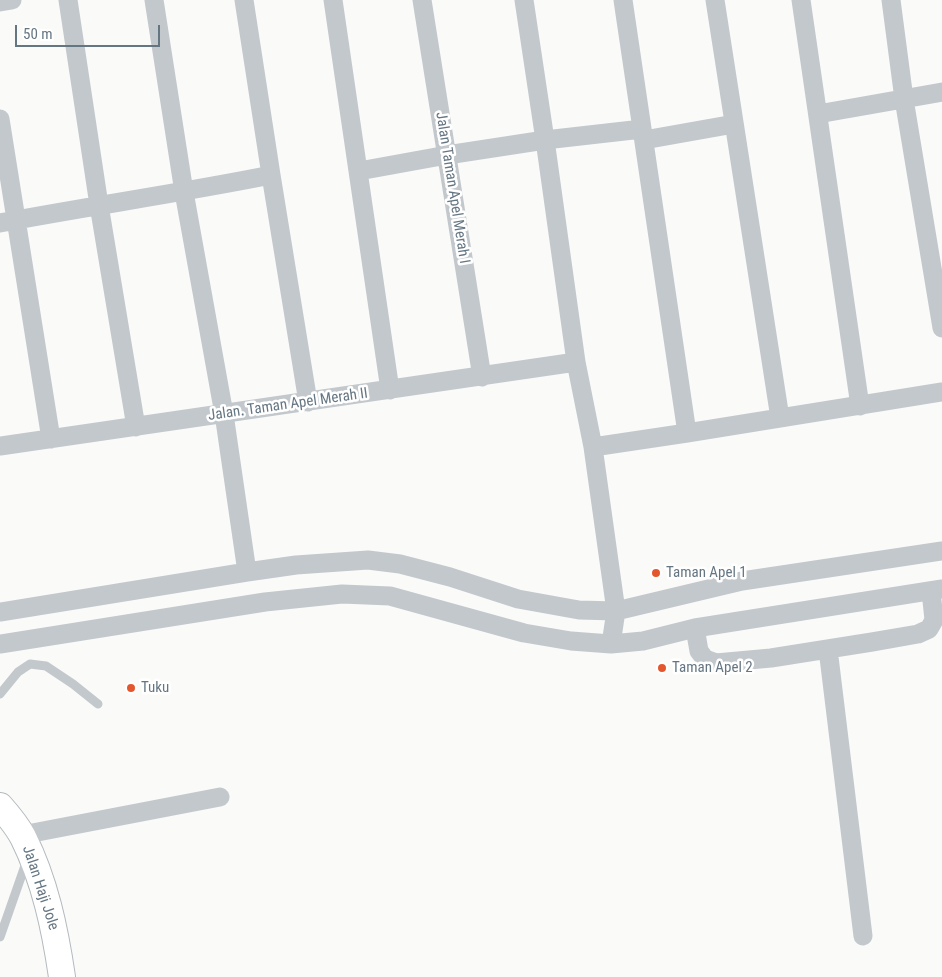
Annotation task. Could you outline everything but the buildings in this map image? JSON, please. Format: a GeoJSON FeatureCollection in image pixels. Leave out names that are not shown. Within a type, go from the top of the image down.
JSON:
{"type":"FeatureCollection","features":[{"type":"Feature","properties":{"kind":"main road","name":"Jalan Haji Jole"},"geometry":{"type":"LineString","coordinates":[[0,806],[26,844],[45,893],[56,938],[62,977]]}},
{"type":"Feature","properties":{"kind":"street"},"geometry":{"type":"LineString","coordinates":[[0,2],[12,0]]}},
{"type":"Feature","properties":{"kind":"street"},"geometry":{"type":"LineString","coordinates":[[68,0],[99,205],[136,427]]}},
{"type":"Feature","properties":{"kind":"street"},"geometry":{"type":"LineString","coordinates":[[154,0],[184,192],[224,414],[247,572]]}},
{"type":"Feature","properties":{"kind":"street"},"geometry":{"type":"LineString","coordinates":[[244,0],[308,402]]}},
{"type":"Feature","properties":{"kind":"street"},"geometry":{"type":"LineString","coordinates":[[333,0],[390,390]]}},
{"type":"Feature","properties":{"kind":"street","name":"Jalan Taman Apel Merah I"},"geometry":{"type":"LineString","coordinates":[[422,0],[482,376]]}},
{"type":"Feature","properties":{"kind":"street"},"geometry":{"type":"LineString","coordinates":[[524,0],[576,362],[593,447],[616,611],[611,644]]}},
{"type":"Feature","properties":{"kind":"street"},"geometry":{"type":"LineString","coordinates":[[623,0],[687,433]]}},
{"type":"Feature","properties":{"kind":"street"},"geometry":{"type":"LineString","coordinates":[[715,0],[780,418]]}},
{"type":"Feature","properties":{"kind":"street"},"geometry":{"type":"LineString","coordinates":[[801,0],[860,406]]}},
{"type":"Feature","properties":{"kind":"street"},"geometry":{"type":"LineString","coordinates":[[891,0],[904,99],[942,328]]}},
{"type":"Feature","properties":{"kind":"street"},"geometry":{"type":"LineString","coordinates":[[818,114],[942,92]]}},
{"type":"Feature","properties":{"kind":"street"},"geometry":{"type":"LineString","coordinates":[[0,119],[8,221],[51,439]]}},
{"type":"Feature","properties":{"kind":"street"},"geometry":{"type":"LineString","coordinates":[[359,171],[545,140],[643,134],[734,124]]}},
{"type":"Feature","properties":{"kind":"street"},"geometry":{"type":"LineString","coordinates":[[8,221],[271,176]]}},
{"type":"Feature","properties":{"kind":"street","name":"Jalan. Taman Apel Merah II"},"geometry":{"type":"LineString","coordinates":[[0,446],[576,362]]}},
{"type":"Feature","properties":{"kind":"street"},"geometry":{"type":"LineString","coordinates":[[593,447],[942,392]]}},
{"type":"Feature","properties":{"kind":"street"},"geometry":{"type":"LineString","coordinates":[[0,612],[296,565],[368,560],[408,566],[450,577],[518,599],[579,610],[616,611],[742,582],[942,551]]}},
{"type":"Feature","properties":{"kind":"street"},"geometry":{"type":"LineString","coordinates":[[0,644],[265,602],[342,594],[390,596],[524,633],[571,641],[611,644],[643,641],[695,628],[937,590],[934,620],[929,629],[918,634],[771,658],[716,663],[705,659],[700,650],[695,628]]}},
{"type":"Feature","properties":{"kind":"street"},"geometry":{"type":"LineString","coordinates":[[828,649],[863,936]]}},
{"type":"Feature","properties":{"kind":"street"},"geometry":{"type":"LineString","coordinates":[[26,844],[220,797]]}},
{"type":"Feature","properties":{"kind":"lane"},"geometry":{"type":"LineString","coordinates":[[0,694],[18,672],[30,664],[46,666],[98,704]]}},
{"type":"Feature","properties":{"kind":"lane"},"geometry":{"type":"LineString","coordinates":[[0,937],[26,844]]}},
{"type":"Feature","properties":{"kind":"place","name":"Taman Apel 1"},"geometry":{"type":"Point","coordinates":[656,573]}},
{"type":"Feature","properties":{"kind":"place","name":"Taman Apel 2"},"geometry":{"type":"Point","coordinates":[662,668]}},
{"type":"Feature","properties":{"kind":"place","name":"Tuku"},"geometry":{"type":"Point","coordinates":[131,688]}}]}
